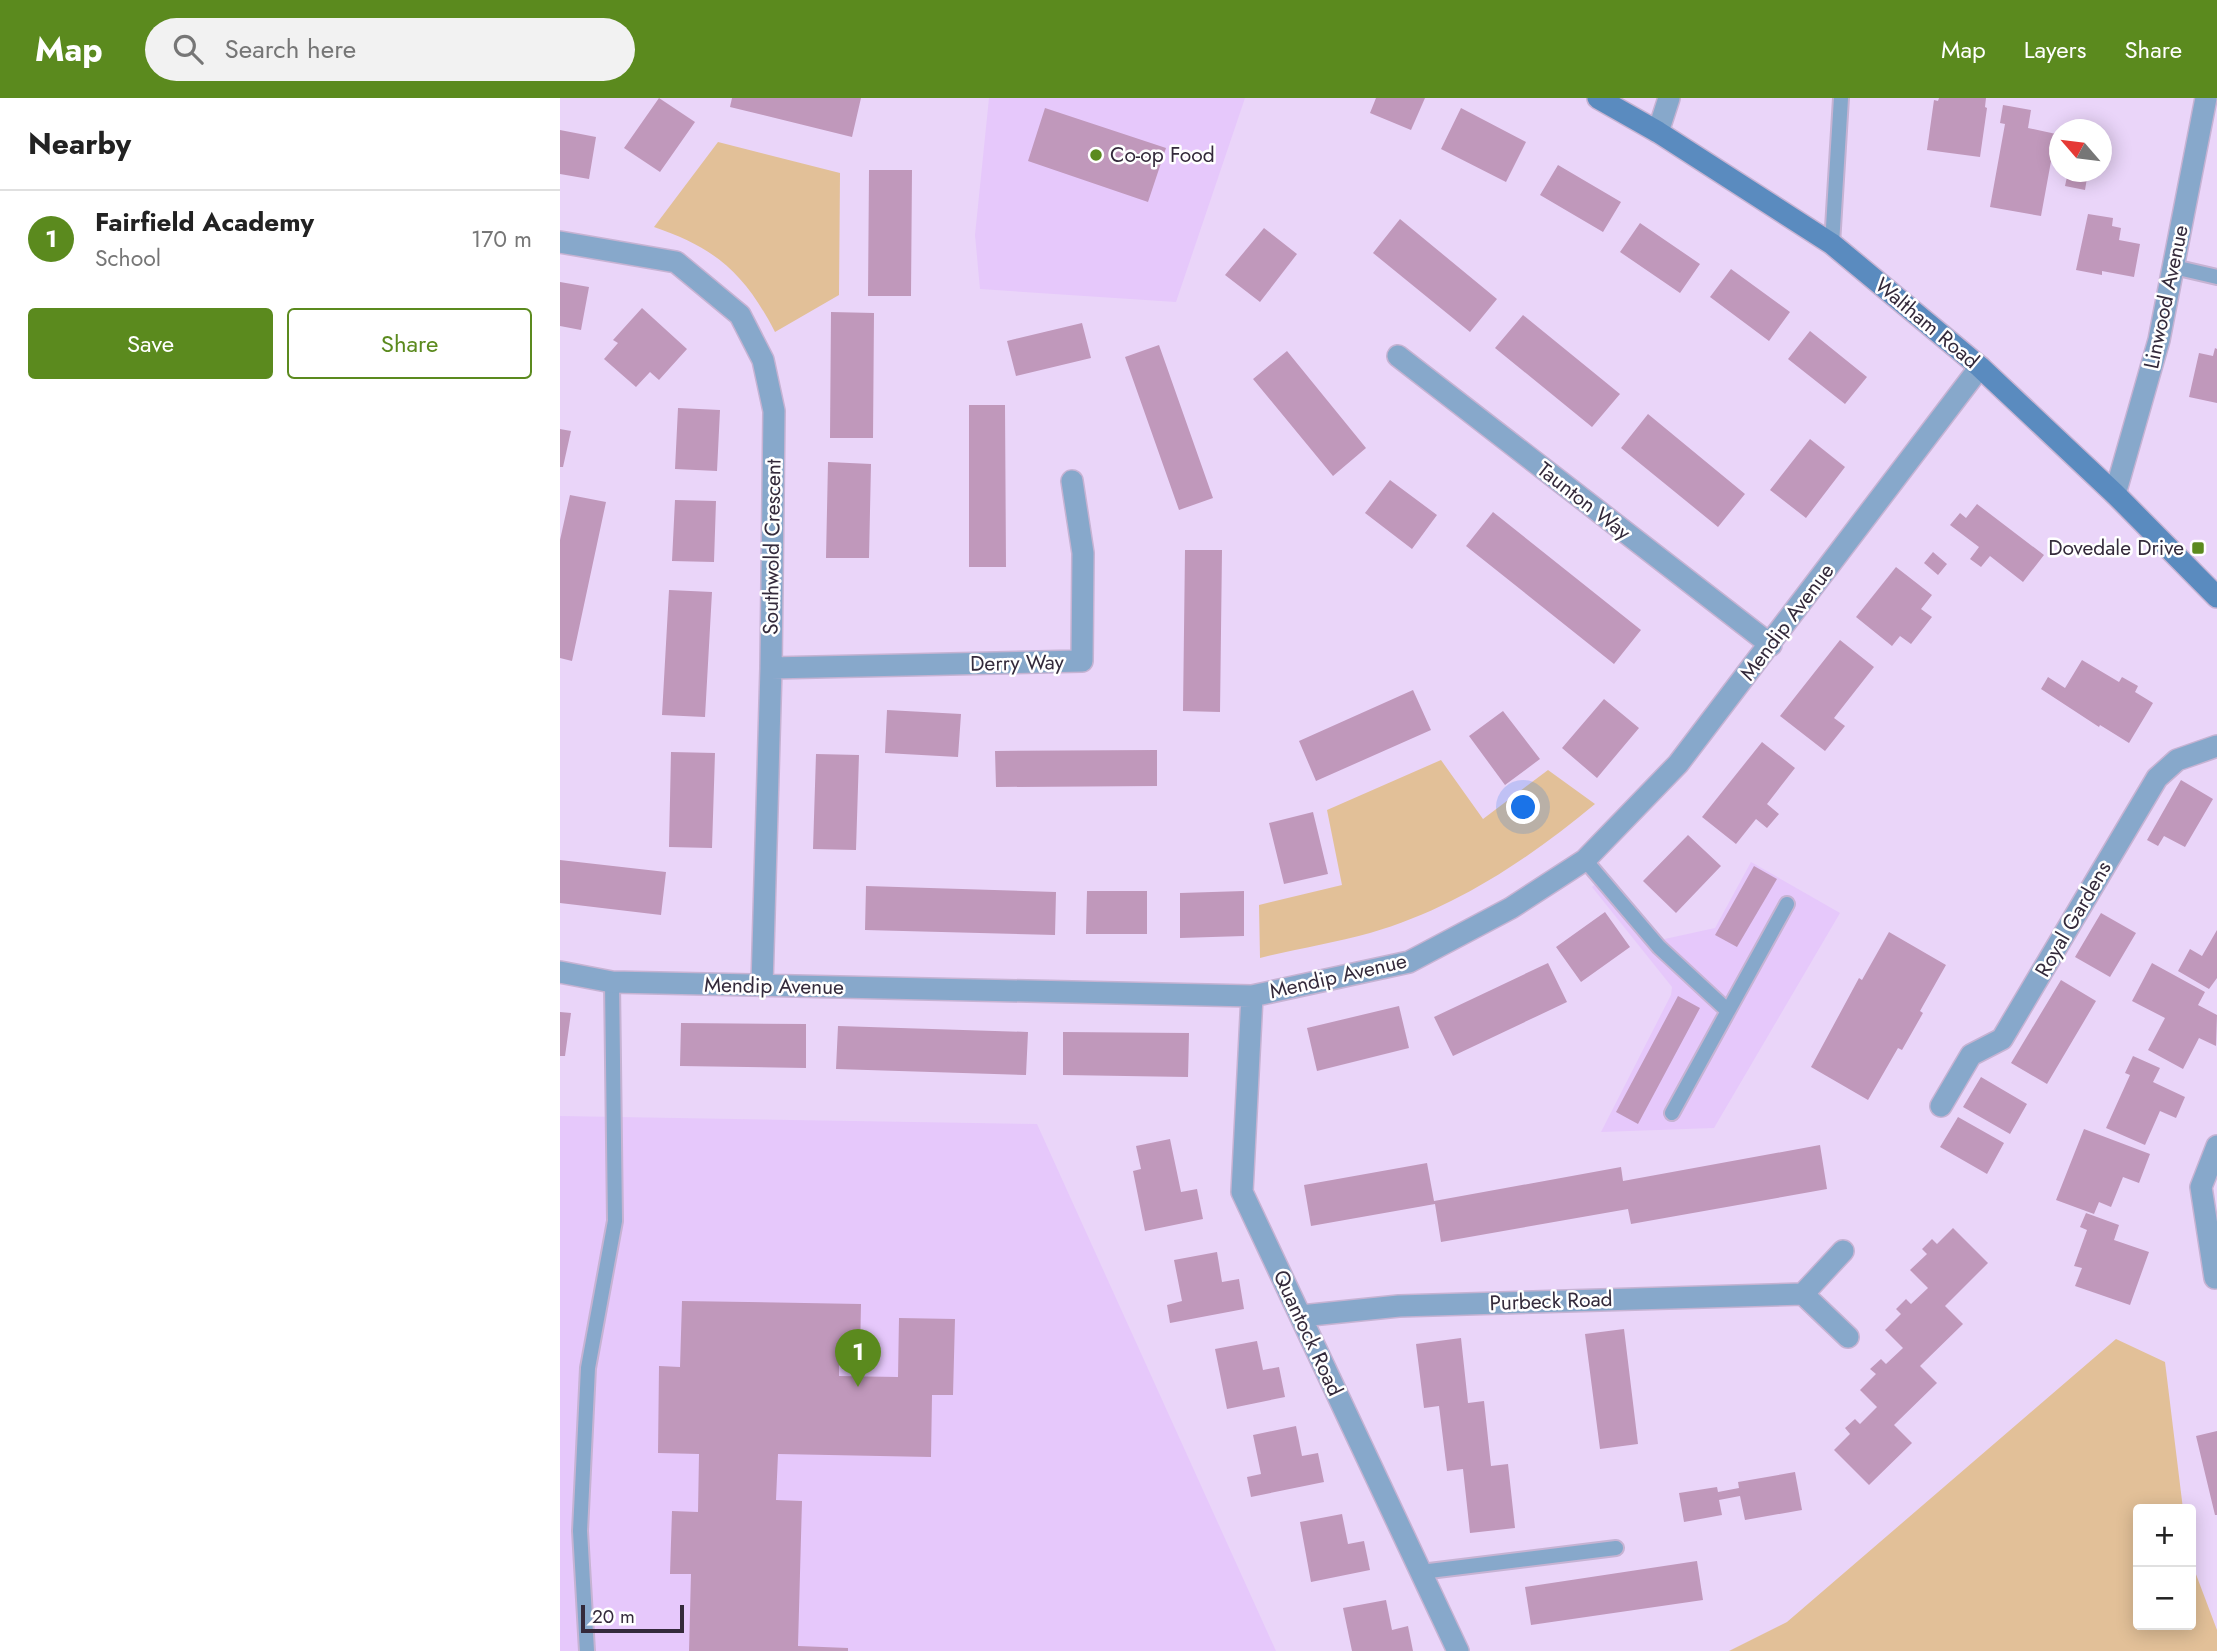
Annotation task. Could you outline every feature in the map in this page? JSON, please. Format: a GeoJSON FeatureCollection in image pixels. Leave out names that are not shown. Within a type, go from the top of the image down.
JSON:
{"type":"FeatureCollection","features":[{"type":"Feature","properties":{"kind":"main road","name":"Waltham Road"},"geometry":{"type":"LineString","coordinates":[[1598,98],[1658,132],[1832,244],[1980,367],[2115,494],[2217,597]]}},
{"type":"Feature","properties":{"kind":"street"},"geometry":{"type":"LineString","coordinates":[[1658,132],[1669,98]]}},
{"type":"Feature","properties":{"kind":"street","name":"Linwood Avenue"},"geometry":{"type":"LineString","coordinates":[[2115,494],[2159,340],[2206,98]]}},
{"type":"Feature","properties":{"kind":"street","name":"Southwold Crescent"},"geometry":{"type":"LineString","coordinates":[[560,242],[676,262],[740,315],[763,360],[774,411],[771,668],[762,986]]}},
{"type":"Feature","properties":{"kind":"street","name":"Taunton Way"},"geometry":{"type":"LineString","coordinates":[[1398,356],[1771,645]]}},
{"type":"Feature","properties":{"kind":"street","name":"Mendip Avenue"},"geometry":{"type":"LineString","coordinates":[[560,972],[612,982],[1252,996],[1409,962],[1511,908],[1585,860],[1678,764],[1980,367]]}},
{"type":"Feature","properties":{"kind":"street","name":"Derry Way"},"geometry":{"type":"LineString","coordinates":[[771,668],[1082,661],[1083,553],[1072,481]]}},
{"type":"Feature","properties":{"kind":"street","name":"Royal Gardens"},"geometry":{"type":"LineString","coordinates":[[1941,1106],[1971,1055],[2002,1039],[2157,778],[2177,760],[2217,746]]}},
{"type":"Feature","properties":{"kind":"street","name":"Quantock Road"},"geometry":{"type":"LineString","coordinates":[[1252,996],[1242,1192],[1458,1651]]}},
{"type":"Feature","properties":{"kind":"street"},"geometry":{"type":"LineString","coordinates":[[2215,1278],[2201,1187],[2217,1146]]}},
{"type":"Feature","properties":{"kind":"street"},"geometry":{"type":"LineString","coordinates":[[1843,1251],[1802,1294],[1848,1337]]}},
{"type":"Feature","properties":{"kind":"street","name":"Purbeck Road"},"geometry":{"type":"LineString","coordinates":[[1301,1316],[1399,1306],[1802,1294]]}},
{"type":"Feature","properties":{"kind":"lane"},"geometry":{"type":"LineString","coordinates":[[1832,244],[1842,98]]}},
{"type":"Feature","properties":{"kind":"lane"},"geometry":{"type":"LineString","coordinates":[[2174,267],[2217,277]]}},
{"type":"Feature","properties":{"kind":"lane"},"geometry":{"type":"LineString","coordinates":[[1585,860],[1659,947],[1728,1011]]}},
{"type":"Feature","properties":{"kind":"lane"},"geometry":{"type":"LineString","coordinates":[[1672,1112],[1787,904]]}},
{"type":"Feature","properties":{"kind":"lane"},"geometry":{"type":"LineString","coordinates":[[587,1651],[580,1531],[588,1368],[615,1221],[612,982]]}},
{"type":"Feature","properties":{"kind":"lane"},"geometry":{"type":"LineString","coordinates":[[1421,1572],[1616,1548]]}},
{"type":"Feature","properties":{"kind":"shaded area"},"geometry":{"type":"Polygon","coordinates":[[[989,98],[1245,98],[1176,302],[980,289],[975,235],[989,98]]]}},
{"type":"Feature","properties":{"kind":"shaded area"},"geometry":{"type":"Polygon","coordinates":[[[718,142],[840,173],[839,295],[775,332],[752,294],[726,266],[695,244],[654,227],[718,142]]]}},
{"type":"Feature","properties":{"kind":"shaded area"},"geometry":{"type":"Polygon","coordinates":[[[1441,760],[1483,819],[1548,770],[1595,804],[1517,863],[1461,896],[1431,910],[1370,933],[1260,958],[1259,905],[1342,885],[1327,810],[1441,760]]]}},
{"type":"Feature","properties":{"kind":"shaded area"},"geometry":{"type":"Polygon","coordinates":[[[1751,862],[1840,913],[1714,1128],[1601,1132],[1671,995],[1672,987],[1592,887],[1605,874],[1660,940],[1715,928],[1751,862]]]}},
{"type":"Feature","properties":{"kind":"shaded area"},"geometry":{"type":"Polygon","coordinates":[[[560,1116],[1037,1124],[1276,1651],[560,1651],[560,1116]]]}},
{"type":"Feature","properties":{"kind":"shaded area"},"geometry":{"type":"Polygon","coordinates":[[[2116,1339],[2165,1362],[2182,1504],[2133,1504],[2133,1630],[2196,1630],[2196,1574],[2217,1630],[2217,1651],[1729,1651],[1787,1622],[2116,1339]]]}},
{"type":"Feature","properties":{"kind":"building"},"geometry":{"type":"Polygon","coordinates":[[[659,98],[695,122],[660,172],[624,148],[659,98]]]}},
{"type":"Feature","properties":{"kind":"building"},"geometry":{"type":"Polygon","coordinates":[[[732,98],[861,98],[852,137],[730,107],[732,98]]]}},
{"type":"Feature","properties":{"kind":"building"},"geometry":{"type":"Polygon","coordinates":[[[1376,98],[1425,98],[1411,130],[1370,113],[1376,98]]]}},
{"type":"Feature","properties":{"kind":"building"},"geometry":{"type":"Polygon","coordinates":[[[1939,98],[1986,98],[1980,157],[1927,150],[1934,100],[1938,101],[1939,98]]]}},
{"type":"Feature","properties":{"kind":"building"},"geometry":{"type":"Polygon","coordinates":[[[2003,105],[2031,110],[2028,128],[2049,132],[2049,172],[2041,216],[1990,207],[2005,124],[2000,123],[2003,105]]]}},
{"type":"Feature","properties":{"kind":"building"},"geometry":{"type":"Polygon","coordinates":[[[1045,108],[1166,148],[1148,202],[1028,161],[1045,108]]]}},
{"type":"Feature","properties":{"kind":"building"},"geometry":{"type":"Polygon","coordinates":[[[1461,108],[1526,142],[1506,182],[1441,149],[1461,108]]]}},
{"type":"Feature","properties":{"kind":"building"},"geometry":{"type":"Polygon","coordinates":[[[560,130],[596,137],[589,179],[560,174],[560,130]]]}},
{"type":"Feature","properties":{"kind":"building"},"geometry":{"type":"Polygon","coordinates":[[[1558,165],[1621,202],[1603,232],[1540,195],[1558,165]]]}},
{"type":"Feature","properties":{"kind":"building"},"geometry":{"type":"Polygon","coordinates":[[[869,170],[912,170],[911,296],[868,296],[869,170]]]}},
{"type":"Feature","properties":{"kind":"building"},"geometry":{"type":"Polygon","coordinates":[[[2066,182],[2086,182],[2085,190],[2065,186],[2066,182]]]}},
{"type":"Feature","properties":{"kind":"building"},"geometry":{"type":"Polygon","coordinates":[[[2088,214],[2113,218],[2112,226],[2121,228],[2119,240],[2140,244],[2134,277],[2102,271],[2102,275],[2076,270],[2088,214]]]}},
{"type":"Feature","properties":{"kind":"building"},"geometry":{"type":"Polygon","coordinates":[[[1400,219],[1497,299],[1470,332],[1373,253],[1400,219]]]}},
{"type":"Feature","properties":{"kind":"building"},"geometry":{"type":"Polygon","coordinates":[[[1640,223],[1700,264],[1680,293],[1620,252],[1640,223]]]}},
{"type":"Feature","properties":{"kind":"building"},"geometry":{"type":"Polygon","coordinates":[[[1264,228],[1297,254],[1260,302],[1225,275],[1264,228]]]}},
{"type":"Feature","properties":{"kind":"building"},"geometry":{"type":"Polygon","coordinates":[[[1731,269],[1790,312],[1769,341],[1710,297],[1731,269]]]}},
{"type":"Feature","properties":{"kind":"building"},"geometry":{"type":"Polygon","coordinates":[[[560,282],[589,287],[581,330],[560,326],[560,282]]]}},
{"type":"Feature","properties":{"kind":"building"},"geometry":{"type":"Polygon","coordinates":[[[642,308],[687,349],[659,380],[650,372],[636,387],[604,359],[618,343],[613,340],[642,308]]]}},
{"type":"Feature","properties":{"kind":"building"},"geometry":{"type":"Polygon","coordinates":[[[831,312],[874,313],[873,438],[830,438],[831,312]]]}},
{"type":"Feature","properties":{"kind":"building"},"geometry":{"type":"Polygon","coordinates":[[[1523,315],[1620,394],[1592,427],[1495,348],[1523,315]]]}},
{"type":"Feature","properties":{"kind":"building"},"geometry":{"type":"Polygon","coordinates":[[[1082,323],[1091,358],[1016,376],[1007,341],[1082,323]]]}},
{"type":"Feature","properties":{"kind":"building"},"geometry":{"type":"Polygon","coordinates":[[[1810,331],[1867,377],[1845,404],[1788,359],[1810,331]]]}},
{"type":"Feature","properties":{"kind":"building"},"geometry":{"type":"Polygon","coordinates":[[[1159,345],[1213,498],[1179,510],[1125,357],[1159,345]]]}},
{"type":"Feature","properties":{"kind":"building"},"geometry":{"type":"Polygon","coordinates":[[[2215,348],[2217,403],[2189,397],[2199,353],[2213,356],[2215,348]]]}},
{"type":"Feature","properties":{"kind":"building"},"geometry":{"type":"Polygon","coordinates":[[[1287,351],[1366,448],[1333,476],[1253,379],[1287,351]]]}},
{"type":"Feature","properties":{"kind":"building"},"geometry":{"type":"Polygon","coordinates":[[[969,405],[1005,405],[1006,567],[969,567],[969,405]]]}},
{"type":"Feature","properties":{"kind":"building"},"geometry":{"type":"Polygon","coordinates":[[[678,408],[720,410],[717,471],[675,469],[678,408]]]}},
{"type":"Feature","properties":{"kind":"building"},"geometry":{"type":"Polygon","coordinates":[[[1648,414],[1745,494],[1718,527],[1621,448],[1648,414]]]}},
{"type":"Feature","properties":{"kind":"building"},"geometry":{"type":"Polygon","coordinates":[[[560,429],[571,431],[563,467],[560,467],[560,429]]]}},
{"type":"Feature","properties":{"kind":"building"},"geometry":{"type":"Polygon","coordinates":[[[1810,439],[1845,467],[1806,518],[1770,490],[1810,439]]]}},
{"type":"Feature","properties":{"kind":"building"},"geometry":{"type":"Polygon","coordinates":[[[828,462],[871,464],[869,558],[826,558],[828,462]]]}},
{"type":"Feature","properties":{"kind":"building"},"geometry":{"type":"Polygon","coordinates":[[[1390,480],[1437,515],[1412,549],[1365,513],[1390,480]]]}},
{"type":"Feature","properties":{"kind":"building"},"geometry":{"type":"Polygon","coordinates":[[[570,495],[606,502],[572,661],[560,658],[560,540],[570,495]]]}},
{"type":"Feature","properties":{"kind":"building"},"geometry":{"type":"Polygon","coordinates":[[[675,500],[716,501],[714,562],[672,561],[675,500]]]}},
{"type":"Feature","properties":{"kind":"building"},"geometry":{"type":"Polygon","coordinates":[[[1977,504],[2044,555],[2023,582],[1990,556],[1981,567],[1970,559],[1979,547],[1950,525],[1960,513],[1966,518],[1977,504]]]}},
{"type":"Feature","properties":{"kind":"building"},"geometry":{"type":"Polygon","coordinates":[[[1493,512],[1641,630],[1614,664],[1466,546],[1493,512]]]}},
{"type":"Feature","properties":{"kind":"building"},"geometry":{"type":"Polygon","coordinates":[[[1185,550],[1222,550],[1220,712],[1183,711],[1185,550]]]}},
{"type":"Feature","properties":{"kind":"building"},"geometry":{"type":"Polygon","coordinates":[[[1933,552],[1947,564],[1938,575],[1924,563],[1933,552]]]}},
{"type":"Feature","properties":{"kind":"building"},"geometry":{"type":"Polygon","coordinates":[[[1896,567],[1932,595],[1921,609],[1932,617],[1911,644],[1900,636],[1892,646],[1856,617],[1896,567]]]}},
{"type":"Feature","properties":{"kind":"building"},"geometry":{"type":"Polygon","coordinates":[[[669,590],[712,592],[705,717],[662,715],[669,590]]]}},
{"type":"Feature","properties":{"kind":"building"},"geometry":{"type":"Polygon","coordinates":[[[1840,640],[1874,667],[1834,718],[1845,726],[1825,751],[1780,716],[1840,640]]]}},
{"type":"Feature","properties":{"kind":"building"},"geometry":{"type":"Polygon","coordinates":[[[2082,660],[2119,682],[2122,677],[2138,686],[2135,692],[2153,703],[2129,743],[2041,689],[2048,677],[2065,688],[2082,660]]]}},
{"type":"Feature","properties":{"kind":"building"},"geometry":{"type":"Polygon","coordinates":[[[1413,690],[1431,730],[1316,781],[1299,741],[1413,690]]]}},
{"type":"Feature","properties":{"kind":"building"},"geometry":{"type":"Polygon","coordinates":[[[1604,699],[1639,728],[1597,778],[1562,748],[1604,699]]]}},
{"type":"Feature","properties":{"kind":"building"},"geometry":{"type":"Polygon","coordinates":[[[887,710],[961,714],[958,757],[885,753],[887,710]]]}},
{"type":"Feature","properties":{"kind":"building"},"geometry":{"type":"Polygon","coordinates":[[[1503,711],[1540,759],[1505,785],[1469,736],[1503,711]]]}},
{"type":"Feature","properties":{"kind":"building"},"geometry":{"type":"Polygon","coordinates":[[[1762,742],[1795,768],[1767,804],[1779,814],[1767,828],[1756,819],[1736,844],[1702,817],[1762,742]]]}},
{"type":"Feature","properties":{"kind":"building"},"geometry":{"type":"Polygon","coordinates":[[[1157,750],[1157,786],[996,787],[995,751],[1157,750]]]}},
{"type":"Feature","properties":{"kind":"building"},"geometry":{"type":"Polygon","coordinates":[[[671,752],[715,753],[712,848],[669,847],[671,752]]]}},
{"type":"Feature","properties":{"kind":"building"},"geometry":{"type":"Polygon","coordinates":[[[816,754],[859,755],[856,850],[813,849],[816,754]]]}},
{"type":"Feature","properties":{"kind":"building"},"geometry":{"type":"Polygon","coordinates":[[[2181,780],[2213,799],[2185,847],[2164,836],[2158,846],[2147,840],[2181,780]]]}},
{"type":"Feature","properties":{"kind":"building"},"geometry":{"type":"Polygon","coordinates":[[[1313,812],[1328,874],[1284,884],[1269,823],[1313,812]]]}},
{"type":"Feature","properties":{"kind":"building"},"geometry":{"type":"Polygon","coordinates":[[[1688,835],[1721,866],[1676,913],[1643,881],[1688,835]]]}},
{"type":"Feature","properties":{"kind":"building"},"geometry":{"type":"Polygon","coordinates":[[[560,860],[666,872],[661,915],[560,903],[560,860]]]}},
{"type":"Feature","properties":{"kind":"building"},"geometry":{"type":"Polygon","coordinates":[[[1754,866],[1777,879],[1737,947],[1715,935],[1754,866]]]}},
{"type":"Feature","properties":{"kind":"building"},"geometry":{"type":"Polygon","coordinates":[[[866,886],[1056,892],[1055,935],[865,930],[866,886]]]}},
{"type":"Feature","properties":{"kind":"building"},"geometry":{"type":"Polygon","coordinates":[[[1087,891],[1147,891],[1147,934],[1086,934],[1087,891]]]}},
{"type":"Feature","properties":{"kind":"building"},"geometry":{"type":"Polygon","coordinates":[[[1244,891],[1244,936],[1180,938],[1180,893],[1244,891]]]}},
{"type":"Feature","properties":{"kind":"building"},"geometry":{"type":"Polygon","coordinates":[[[1605,912],[1630,947],[1581,982],[1556,947],[1605,912]]]}},
{"type":"Feature","properties":{"kind":"building"},"geometry":{"type":"Polygon","coordinates":[[[2101,913],[2136,933],[2110,977],[2075,957],[2101,913]]]}},
{"type":"Feature","properties":{"kind":"building"},"geometry":{"type":"Polygon","coordinates":[[[2217,930],[2217,978],[2209,989],[2178,971],[2190,949],[2202,956],[2217,930]]]}},
{"type":"Feature","properties":{"kind":"building"},"geometry":{"type":"Polygon","coordinates":[[[1889,932],[1946,965],[1902,1050],[1898,1048],[1868,1100],[1811,1067],[1859,978],[1862,980],[1889,932]]]}},
{"type":"Feature","properties":{"kind":"building"},"geometry":{"type":"Polygon","coordinates":[[[1548,963],[1567,1002],[1453,1056],[1434,1017],[1548,963]]]}},
{"type":"Feature","properties":{"kind":"building"},"geometry":{"type":"Polygon","coordinates":[[[2152,963],[2205,992],[2198,1005],[2217,1015],[2216,1046],[2199,1038],[2183,1069],[2148,1050],[2165,1018],[2132,1001],[2152,963]]]}},
{"type":"Feature","properties":{"kind":"building"},"geometry":{"type":"Polygon","coordinates":[[[2061,980],[2096,1001],[2047,1084],[2011,1063],[2061,980]]]}},
{"type":"Feature","properties":{"kind":"building"},"geometry":{"type":"Polygon","coordinates":[[[1678,996],[1700,1008],[1638,1124],[1616,1112],[1678,996]]]}},
{"type":"Feature","properties":{"kind":"building"},"geometry":{"type":"Polygon","coordinates":[[[1399,1006],[1409,1048],[1317,1071],[1307,1028],[1399,1006]]]}},
{"type":"Feature","properties":{"kind":"building"},"geometry":{"type":"Polygon","coordinates":[[[560,1012],[571,1013],[565,1056],[560,1056],[560,1012]]]}},
{"type":"Feature","properties":{"kind":"building"},"geometry":{"type":"Polygon","coordinates":[[[681,1023],[806,1024],[806,1068],[680,1066],[681,1023]]]}},
{"type":"Feature","properties":{"kind":"building"},"geometry":{"type":"Polygon","coordinates":[[[838,1026],[1028,1032],[1026,1075],[836,1069],[838,1026]]]}},
{"type":"Feature","properties":{"kind":"building"},"geometry":{"type":"Polygon","coordinates":[[[1063,1032],[1189,1033],[1188,1077],[1063,1075],[1063,1032]]]}},
{"type":"Feature","properties":{"kind":"building"},"geometry":{"type":"Polygon","coordinates":[[[2133,1056],[2160,1068],[2153,1082],[2185,1097],[2176,1118],[2160,1111],[2145,1145],[2106,1128],[2130,1075],[2125,1073],[2133,1056]]]}},
{"type":"Feature","properties":{"kind":"building"},"geometry":{"type":"Polygon","coordinates":[[[1981,1077],[2027,1104],[2010,1134],[1963,1107],[1981,1077]]]}},
{"type":"Feature","properties":{"kind":"building"},"geometry":{"type":"Polygon","coordinates":[[[1958,1117],[2004,1143],[1987,1174],[1940,1147],[1958,1117]]]}},
{"type":"Feature","properties":{"kind":"building"},"geometry":{"type":"Polygon","coordinates":[[[2084,1129],[2150,1154],[2139,1183],[2123,1177],[2111,1207],[2099,1202],[2094,1214],[2056,1200],[2084,1129]]]}},
{"type":"Feature","properties":{"kind":"building"},"geometry":{"type":"Polygon","coordinates":[[[1170,1139],[1181,1192],[1197,1189],[1203,1219],[1145,1231],[1133,1171],[1141,1169],[1136,1146],[1170,1139]]]}},
{"type":"Feature","properties":{"kind":"building"},"geometry":{"type":"Polygon","coordinates":[[[1820,1145],[1827,1189],[1631,1224],[1628,1209],[1441,1242],[1435,1204],[1311,1226],[1304,1185],[1427,1163],[1434,1201],[1621,1167],[1623,1181],[1820,1145]]]}},
{"type":"Feature","properties":{"kind":"building"},"geometry":{"type":"Polygon","coordinates":[[[2086,1213],[2119,1225],[2114,1240],[2149,1252],[2130,1305],[2075,1286],[2082,1268],[2074,1266],[2087,1230],[2080,1227],[2086,1213]]]}},
{"type":"Feature","properties":{"kind":"building"},"geometry":{"type":"Polygon","coordinates":[[[1953,1228],[1988,1263],[1945,1306],[1963,1324],[1920,1366],[1937,1383],[1894,1425],[1912,1443],[1869,1485],[1834,1450],[1850,1434],[1845,1428],[1855,1419],[1860,1424],[1877,1407],[1860,1390],[1876,1374],[1870,1369],[1881,1359],[1886,1364],[1903,1348],[1885,1330],[1901,1314],[1896,1309],[1906,1299],[1911,1304],[1928,1288],[1910,1270],[1927,1254],[1922,1249],[1932,1239],[1937,1244],[1953,1228]]]}},
{"type":"Feature","properties":{"kind":"building"},"geometry":{"type":"Polygon","coordinates":[[[1217,1252],[1222,1282],[1239,1279],[1244,1309],[1170,1323],[1167,1305],[1182,1301],[1174,1260],[1217,1252]]]}},
{"type":"Feature","properties":{"kind":"building"},"geometry":{"type":"Polygon","coordinates":[[[682,1301],[861,1304],[860,1354],[839,1354],[839,1376],[898,1377],[899,1318],[955,1319],[953,1395],[932,1395],[931,1457],[778,1454],[776,1500],[802,1501],[798,1646],[848,1648],[848,1651],[689,1651],[691,1574],[670,1574],[672,1511],[698,1512],[699,1454],[658,1453],[659,1366],[680,1367],[682,1301]]]}},
{"type":"Feature","properties":{"kind":"building"},"geometry":{"type":"Polygon","coordinates":[[[1624,1329],[1638,1444],[1600,1449],[1585,1334],[1624,1329]]]}},
{"type":"Feature","properties":{"kind":"building"},"geometry":{"type":"Polygon","coordinates":[[[1461,1338],[1468,1403],[1484,1401],[1491,1466],[1508,1464],[1515,1528],[1470,1533],[1463,1469],[1447,1471],[1439,1406],[1424,1408],[1416,1344],[1461,1338]]]}},
{"type":"Feature","properties":{"kind":"building"},"geometry":{"type":"Polygon","coordinates":[[[1257,1341],[1263,1370],[1279,1367],[1285,1397],[1227,1409],[1215,1349],[1257,1341]]]}},
{"type":"Feature","properties":{"kind":"building"},"geometry":{"type":"Polygon","coordinates":[[[1296,1426],[1302,1456],[1318,1453],[1324,1482],[1251,1497],[1247,1477],[1261,1474],[1253,1435],[1296,1426]]]}},
{"type":"Feature","properties":{"kind":"building"},"geometry":{"type":"Polygon","coordinates":[[[2217,1431],[2217,1515],[2215,1515],[2196,1436],[2217,1431]]]}},
{"type":"Feature","properties":{"kind":"building"},"geometry":{"type":"Polygon","coordinates":[[[1795,1472],[1802,1510],[1745,1520],[1740,1496],[1719,1500],[1722,1515],[1684,1522],[1679,1493],[1717,1487],[1718,1492],[1739,1488],[1738,1482],[1795,1472]]]}},
{"type":"Feature","properties":{"kind":"building"},"geometry":{"type":"Polygon","coordinates":[[[1342,1514],[1348,1544],[1364,1541],[1370,1570],[1311,1582],[1300,1522],[1342,1514]]]}},
{"type":"Feature","properties":{"kind":"building"},"geometry":{"type":"Polygon","coordinates":[[[1697,1561],[1703,1600],[1531,1625],[1525,1587],[1697,1561]]]}},
{"type":"Feature","properties":{"kind":"building"},"geometry":{"type":"Polygon","coordinates":[[[1386,1600],[1392,1630],[1408,1626],[1413,1651],[1352,1651],[1343,1608],[1386,1600]]]}},
{"type":"Feature","properties":{"kind":"place","name":"Co-op Food"},"geometry":{"type":"Point","coordinates":[1096,155]}},
{"type":"Feature","properties":{"kind":"place","name":"Dovedale Drive"},"geometry":{"type":"Point","coordinates":[2198,548]}},
{"type":"Feature","properties":{"kind":"place","name":"Fairfield Academy"},"geometry":{"type":"Point","coordinates":[858,1387]}}]}
